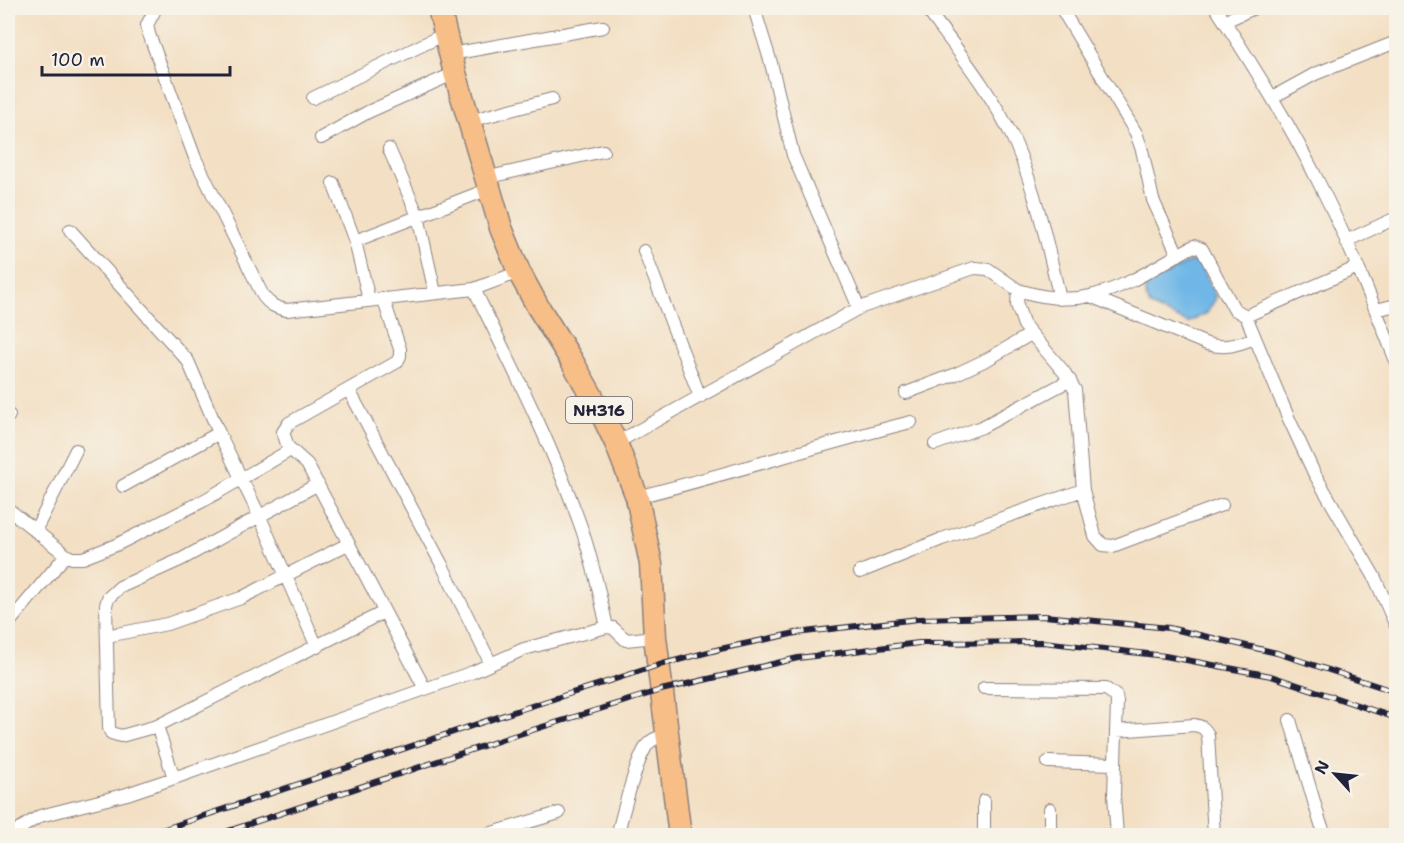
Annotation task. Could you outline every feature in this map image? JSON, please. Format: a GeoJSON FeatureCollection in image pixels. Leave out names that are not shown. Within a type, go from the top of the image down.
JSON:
{"type":"FeatureCollection","features":[{"type":"Feature","properties":{"kind":"highway","name":"NH316"},"geometry":{"type":"LineString","coordinates":[[439,8],[501,228],[519,272],[584,382],[616,443],[637,497],[651,564],[655,638],[680,836]]}},
{"type":"Feature","properties":{"kind":"street"},"geometry":{"type":"LineString","coordinates":[[156,8],[147,25],[149,34],[195,158],[269,304],[287,310],[474,289],[519,272]]}},
{"type":"Feature","properties":{"kind":"street"},"geometry":{"type":"LineString","coordinates":[[754,8],[771,63],[793,155],[859,308]]}},
{"type":"Feature","properties":{"kind":"street"},"geometry":{"type":"LineString","coordinates":[[926,8],[979,79],[1015,144],[1044,225],[1060,299]]}},
{"type":"Feature","properties":{"kind":"street"},"geometry":{"type":"LineString","coordinates":[[1061,8],[1136,133],[1153,200],[1178,255]]}},
{"type":"Feature","properties":{"kind":"street"},"geometry":{"type":"LineString","coordinates":[[1216,8],[1273,97],[1322,188],[1347,241],[1396,361]]}},
{"type":"Feature","properties":{"kind":"street"},"geometry":{"type":"LineString","coordinates":[[1225,21],[1254,8]]}},
{"type":"Feature","properties":{"kind":"street"},"geometry":{"type":"LineString","coordinates":[[313,98],[450,53],[603,27]]}},
{"type":"Feature","properties":{"kind":"street"},"geometry":{"type":"LineString","coordinates":[[1273,97],[1315,74],[1396,42]]}},
{"type":"Feature","properties":{"kind":"street"},"geometry":{"type":"LineString","coordinates":[[321,138],[368,112],[450,53]]}},
{"type":"Feature","properties":{"kind":"street"},"geometry":{"type":"LineString","coordinates":[[470,121],[552,99]]}},
{"type":"Feature","properties":{"kind":"street"},"geometry":{"type":"LineString","coordinates":[[389,149],[418,216],[435,293]]}},
{"type":"Feature","properties":{"kind":"street"},"geometry":{"type":"LineString","coordinates":[[355,242],[487,184],[603,151]]}},
{"type":"Feature","properties":{"kind":"street"},"geometry":{"type":"LineString","coordinates":[[333,183],[355,242],[369,300]]}},
{"type":"Feature","properties":{"kind":"street"},"geometry":{"type":"LineString","coordinates":[[1347,241],[1396,218]]}},
{"type":"Feature","properties":{"kind":"street"},"geometry":{"type":"LineString","coordinates":[[70,230],[188,361],[318,647]]}},
{"type":"Feature","properties":{"kind":"street"},"geometry":{"type":"LineString","coordinates":[[616,443],[859,308],[974,268],[988,269],[1018,290],[1060,299],[1090,296],[1125,283],[1194,246],[1202,249],[1234,309],[1246,316],[1314,473],[1374,576],[1396,626]]}},
{"type":"Feature","properties":{"kind":"street"},"geometry":{"type":"LineString","coordinates":[[644,251],[700,397]]}},
{"type":"Feature","properties":{"kind":"street"},"geometry":{"type":"LineString","coordinates":[[1246,316],[1358,267]]}},
{"type":"Feature","properties":{"kind":"street"},"geometry":{"type":"LineString","coordinates":[[474,289],[528,402],[580,525],[595,574],[607,627]]}},
{"type":"Feature","properties":{"kind":"street"},"geometry":{"type":"LineString","coordinates":[[1018,290],[1019,314],[1031,334],[1070,380],[1075,390],[1083,490],[1095,536],[1103,545],[1113,546],[1222,506]]}},
{"type":"Feature","properties":{"kind":"street"},"geometry":{"type":"LineString","coordinates":[[1090,296],[1219,347],[1234,346],[1255,338]]}},
{"type":"Feature","properties":{"kind":"street"},"geometry":{"type":"LineString","coordinates":[[383,298],[400,349],[397,362],[289,423],[283,432],[288,447],[308,464],[425,689]]}},
{"type":"Feature","properties":{"kind":"street"},"geometry":{"type":"LineString","coordinates":[[1376,310],[1396,304]]}},
{"type":"Feature","properties":{"kind":"street"},"geometry":{"type":"LineString","coordinates":[[906,393],[988,359],[1031,334]]}},
{"type":"Feature","properties":{"kind":"street"},"geometry":{"type":"LineString","coordinates":[[935,444],[982,427],[1070,380]]}},
{"type":"Feature","properties":{"kind":"street"},"geometry":{"type":"LineString","coordinates":[[349,390],[443,567],[491,664]]}},
{"type":"Feature","properties":{"kind":"street"},"geometry":{"type":"LineString","coordinates":[[637,497],[911,422]]}},
{"type":"Feature","properties":{"kind":"street"},"geometry":{"type":"LineString","coordinates":[[123,486],[219,433]]}},
{"type":"Feature","properties":{"kind":"street"},"geometry":{"type":"LineString","coordinates":[[8,509],[66,555],[72,558],[83,558],[203,501],[282,456],[288,447]]}},
{"type":"Feature","properties":{"kind":"street"},"geometry":{"type":"LineString","coordinates":[[35,531],[76,450]]}},
{"type":"Feature","properties":{"kind":"street"},"geometry":{"type":"LineString","coordinates":[[318,484],[182,560],[120,587],[108,598],[106,605],[109,728],[111,733],[121,736],[157,726],[384,612]]}},
{"type":"Feature","properties":{"kind":"street"},"geometry":{"type":"LineString","coordinates":[[860,572],[942,539],[1083,490]]}},
{"type":"Feature","properties":{"kind":"street"},"geometry":{"type":"LineString","coordinates":[[107,636],[146,629],[194,616],[287,577],[348,544]]}},
{"type":"Feature","properties":{"kind":"street"},"geometry":{"type":"LineString","coordinates":[[8,624],[66,555]]}},
{"type":"Feature","properties":{"kind":"street"},"geometry":{"type":"LineString","coordinates":[[8,836],[40,816],[127,794],[174,778],[425,689],[525,649],[607,627],[613,628],[621,638],[626,640],[655,638]]}},
{"type":"Feature","properties":{"kind":"street"},"geometry":{"type":"LineString","coordinates":[[984,688],[1106,689],[1116,696],[1113,795],[1117,836]]}},
{"type":"Feature","properties":{"kind":"street"},"geometry":{"type":"LineString","coordinates":[[1290,720],[1326,836]]}},
{"type":"Feature","properties":{"kind":"street"},"geometry":{"type":"LineString","coordinates":[[1116,731],[1194,725],[1202,726],[1206,730],[1214,836]]}},
{"type":"Feature","properties":{"kind":"street"},"geometry":{"type":"LineString","coordinates":[[157,726],[174,778]]}},
{"type":"Feature","properties":{"kind":"street"},"geometry":{"type":"LineString","coordinates":[[616,836],[634,778],[648,745],[652,740],[668,734]]}},
{"type":"Feature","properties":{"kind":"street"},"geometry":{"type":"LineString","coordinates":[[1048,762],[1115,764]]}},
{"type":"Feature","properties":{"kind":"street"},"geometry":{"type":"LineString","coordinates":[[984,801],[984,836]]}},
{"type":"Feature","properties":{"kind":"street"},"geometry":{"type":"LineString","coordinates":[[1050,809],[1050,836]]}},
{"type":"Feature","properties":{"kind":"street"},"geometry":{"type":"LineString","coordinates":[[482,836],[559,813]]}},
{"type":"Feature","properties":{"kind":"water"},"geometry":{"type":"Polygon","coordinates":[[[1190,261],[1200,263],[1216,298],[1207,313],[1188,323],[1150,306],[1145,293],[1146,285],[1190,261]]]}},
{"type":"Feature","properties":{"kind":"railway"},"geometry":{"type":"LineString","coordinates":[[144,836],[659,665],[796,633],[918,619],[1044,616],[1169,628],[1277,653],[1396,692]]}},
{"type":"Feature","properties":{"kind":"railway"},"geometry":{"type":"LineString","coordinates":[[213,836],[510,737],[661,690],[798,658],[919,643],[1043,642],[1165,656],[1271,676],[1396,718]]}}]}
